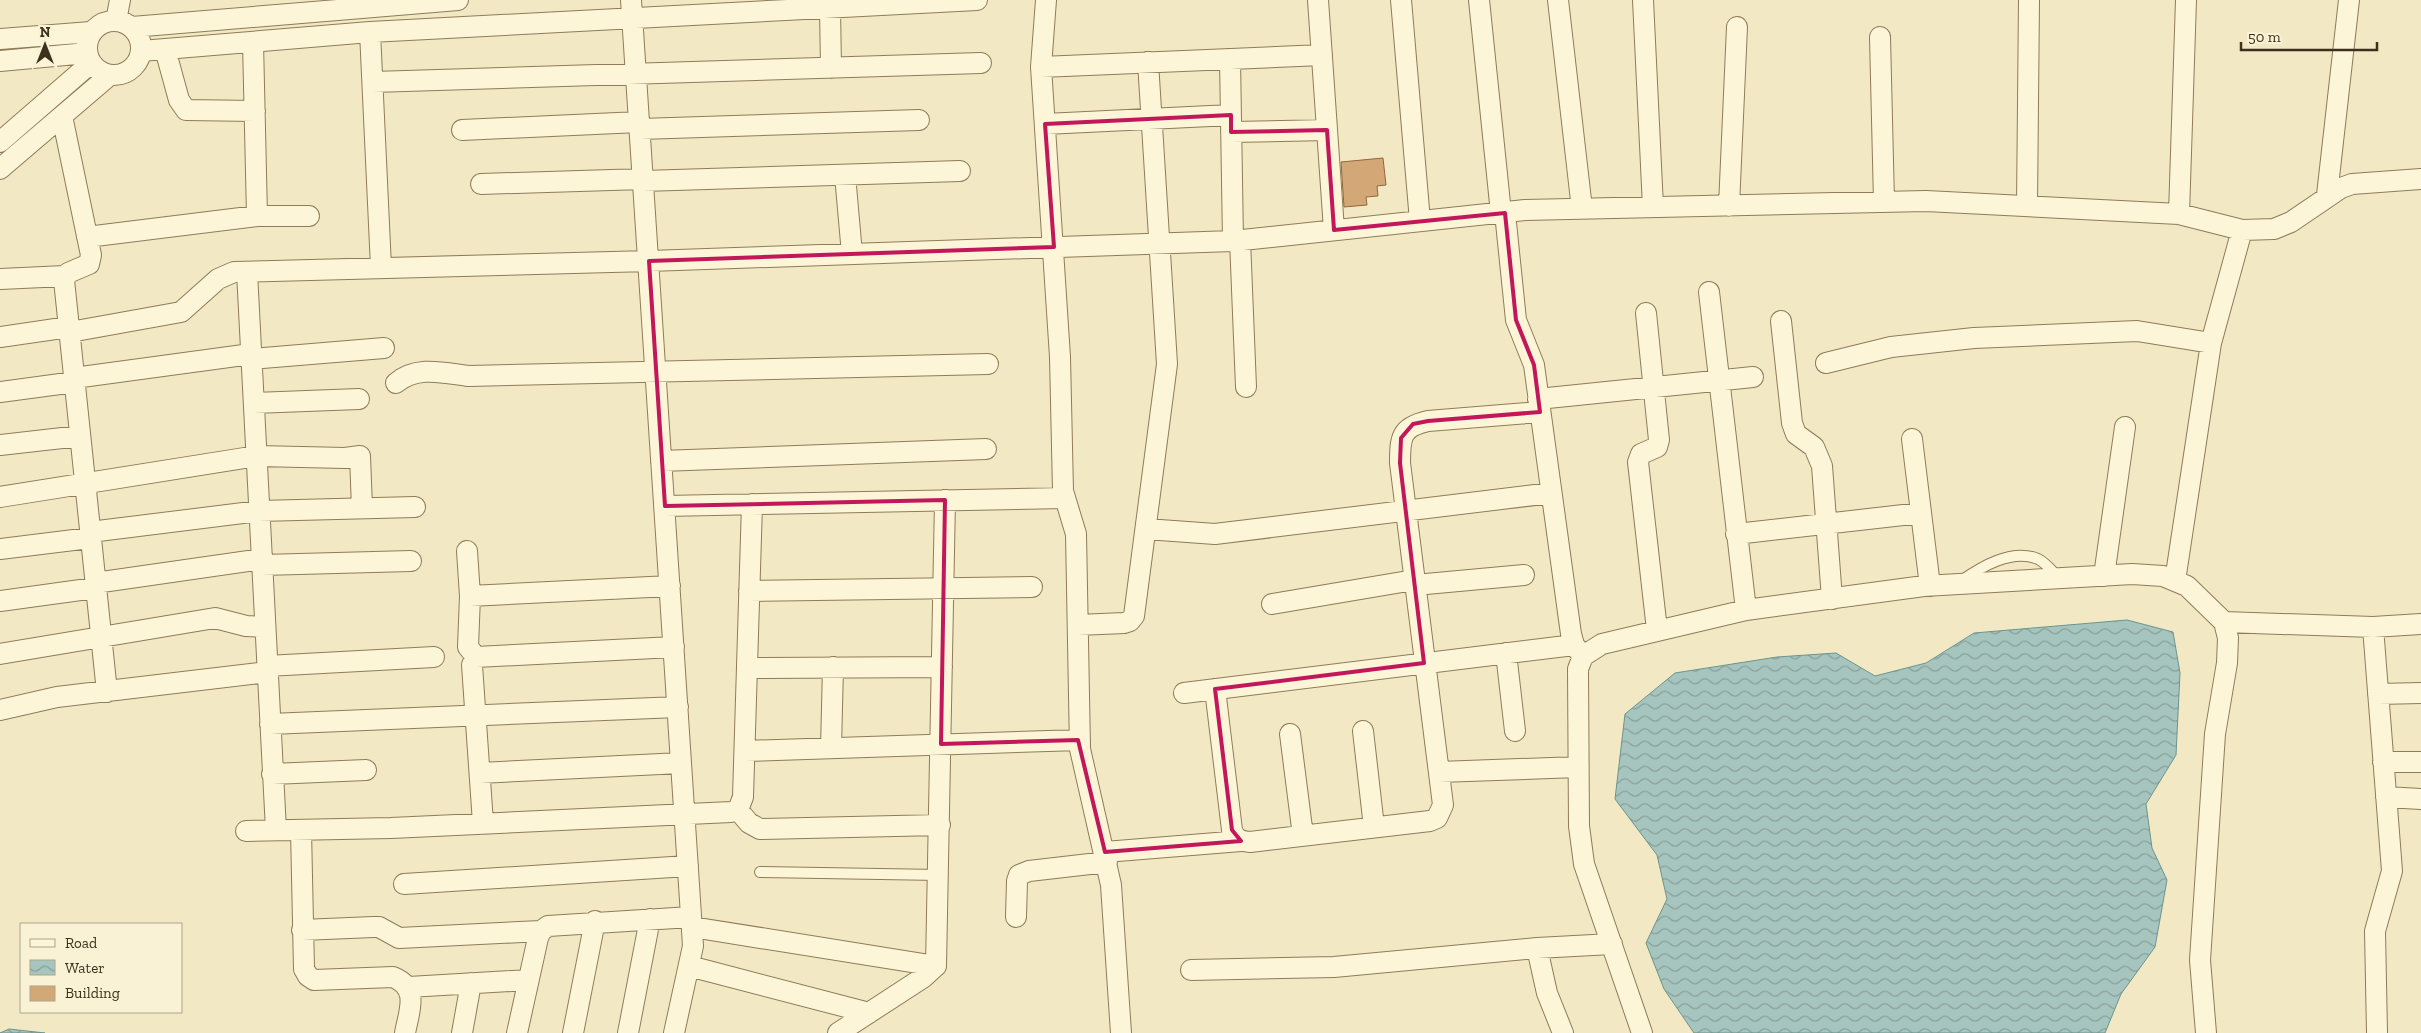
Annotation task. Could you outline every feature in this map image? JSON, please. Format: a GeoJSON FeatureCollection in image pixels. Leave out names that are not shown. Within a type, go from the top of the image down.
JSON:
{"type":"FeatureCollection","features":[{"type":"Feature","properties":{"kind":"street"},"geometry":{"type":"LineString","coordinates":[[0,169],[110,75],[127,72],[139,59],[141,51],[138,36],[124,24],[120,0]]}},
{"type":"Feature","properties":{"kind":"street"},"geometry":{"type":"LineString","coordinates":[[110,75],[102,72],[89,58],[87,40],[92,32],[107,21],[124,24],[304,6],[458,0]]}},
{"type":"Feature","properties":{"kind":"street"},"geometry":{"type":"LineString","coordinates":[[141,51],[631,9],[830,8],[977,0]]}},
{"type":"Feature","properties":{"kind":"street"},"geometry":{"type":"LineString","coordinates":[[1046,0],[1041,67],[1060,357],[1062,491],[1076,534],[1080,740],[1111,885],[1121,1033]]}},
{"type":"Feature","properties":{"kind":"street"},"geometry":{"type":"LineString","coordinates":[[1318,0],[1334,230]]}},
{"type":"Feature","properties":{"kind":"street"},"geometry":{"type":"LineString","coordinates":[[1401,0],[1420,221]]}},
{"type":"Feature","properties":{"kind":"street"},"geometry":{"type":"LineString","coordinates":[[1479,0],[1516,320],[1534,365],[1552,493],[1578,651],[1579,826],[1584,864],[1642,1033]]}},
{"type":"Feature","properties":{"kind":"street"},"geometry":{"type":"LineString","coordinates":[[1558,0],[1582,209]]}},
{"type":"Feature","properties":{"kind":"street"},"geometry":{"type":"LineString","coordinates":[[1644,0],[1653,208]]}},
{"type":"Feature","properties":{"kind":"street"},"geometry":{"type":"LineString","coordinates":[[2027,206],[2029,0]]}},
{"type":"Feature","properties":{"kind":"street"},"geometry":{"type":"LineString","coordinates":[[2179,214],[2186,0]]}},
{"type":"Feature","properties":{"kind":"street"},"geometry":{"type":"LineString","coordinates":[[2327,195],[2349,0]]}},
{"type":"Feature","properties":{"kind":"street"},"geometry":{"type":"LineString","coordinates":[[830,8],[831,68]]}},
{"type":"Feature","properties":{"kind":"street"},"geometry":{"type":"LineString","coordinates":[[631,9],[692,922],[693,946],[674,1033]]}},
{"type":"Feature","properties":{"kind":"street"},"geometry":{"type":"LineString","coordinates":[[1729,206],[1737,27]]}},
{"type":"Feature","properties":{"kind":"street"},"geometry":{"type":"LineString","coordinates":[[0,39],[92,32]]}},
{"type":"Feature","properties":{"kind":"street"},"geometry":{"type":"LineString","coordinates":[[370,32],[381,267]]}},
{"type":"Feature","properties":{"kind":"street"},"geometry":{"type":"LineString","coordinates":[[1880,37],[1884,202]]}},
{"type":"Feature","properties":{"kind":"street"},"geometry":{"type":"LineString","coordinates":[[253,42],[256,216]]}},
{"type":"Feature","properties":{"kind":"street"},"geometry":{"type":"LineString","coordinates":[[165,49],[179,100],[186,110],[254,111]]}},
{"type":"Feature","properties":{"kind":"street"},"geometry":{"type":"LineString","coordinates":[[1041,67],[1322,56]]}},
{"type":"Feature","properties":{"kind":"street"},"geometry":{"type":"LineString","coordinates":[[0,61],[89,58]]}},
{"type":"Feature","properties":{"kind":"street"},"geometry":{"type":"LineString","coordinates":[[0,142],[89,58]]}},
{"type":"Feature","properties":{"kind":"street"},"geometry":{"type":"LineString","coordinates":[[1230,59],[1231,123],[1246,387]]}},
{"type":"Feature","properties":{"kind":"street"},"geometry":{"type":"LineString","coordinates":[[1078,625],[1124,624],[1134,616],[1167,364],[1148,62]]}},
{"type":"Feature","properties":{"kind":"street"},"geometry":{"type":"LineString","coordinates":[[373,82],[981,63]]}},
{"type":"Feature","properties":{"kind":"street"},"geometry":{"type":"LineString","coordinates":[[0,279],[65,276],[89,264],[91,255],[62,116]]}},
{"type":"Feature","properties":{"kind":"street"},"geometry":{"type":"LineString","coordinates":[[1045,124],[1152,118],[1327,130]]}},
{"type":"Feature","properties":{"kind":"street"},"geometry":{"type":"LineString","coordinates":[[462,130],[919,120]]}},
{"type":"Feature","properties":{"kind":"street"},"geometry":{"type":"LineString","coordinates":[[481,184],[960,172]]}},
{"type":"Feature","properties":{"kind":"street"},"geometry":{"type":"LineString","coordinates":[[846,175],[852,254]]}},
{"type":"Feature","properties":{"kind":"street"},"geometry":{"type":"LineString","coordinates":[[0,337],[69,329],[181,312],[225,275],[247,272],[649,261],[1237,241],[1503,213],[1582,209],[1926,201],[2179,214],[2242,230],[2274,229],[2291,222],[2327,195],[2352,184],[2421,179]]}},
{"type":"Feature","properties":{"kind":"street"},"geometry":{"type":"LineString","coordinates":[[87,236],[256,216],[308,216]]}},
{"type":"Feature","properties":{"kind":"street"},"geometry":{"type":"LineString","coordinates":[[2175,581],[2211,343],[2242,230]]}},
{"type":"Feature","properties":{"kind":"street"},"geometry":{"type":"LineString","coordinates":[[247,272],[276,830]]}},
{"type":"Feature","properties":{"kind":"street"},"geometry":{"type":"LineString","coordinates":[[65,276],[107,692]]}},
{"type":"Feature","properties":{"kind":"street"},"geometry":{"type":"LineString","coordinates":[[1709,292],[1746,610]]}},
{"type":"Feature","properties":{"kind":"street"},"geometry":{"type":"LineString","coordinates":[[1646,314],[1659,444],[1657,447],[1641,454],[1638,462],[1657,630]]}},
{"type":"Feature","properties":{"kind":"street"},"geometry":{"type":"LineString","coordinates":[[1781,321],[1792,423],[1796,434],[1814,447],[1822,466],[1832,599]]}},
{"type":"Feature","properties":{"kind":"street"},"geometry":{"type":"LineString","coordinates":[[1826,363],[1891,347],[1974,338],[2137,331],[2211,343]]}},
{"type":"Feature","properties":{"kind":"street"},"geometry":{"type":"LineString","coordinates":[[0,392],[252,356],[384,348]]}},
{"type":"Feature","properties":{"kind":"street"},"geometry":{"type":"LineString","coordinates":[[396,383],[407,374],[424,372],[469,376],[988,364]]}},
{"type":"Feature","properties":{"kind":"street"},"geometry":{"type":"LineString","coordinates":[[1016,917],[1016,881],[1019,875],[1029,872],[1106,857],[1241,841],[1303,836],[1430,821],[1437,818],[1443,806],[1414,583],[1400,450],[1401,438],[1406,429],[1413,424],[1428,421],[1539,406],[1654,387],[1753,377]]}},
{"type":"Feature","properties":{"kind":"street"},"geometry":{"type":"LineString","coordinates":[[254,403],[359,399]]}},
{"type":"Feature","properties":{"kind":"street"},"geometry":{"type":"LineString","coordinates":[[2104,576],[2125,427]]}},
{"type":"Feature","properties":{"kind":"street"},"geometry":{"type":"LineString","coordinates":[[0,445],[80,436]]}},
{"type":"Feature","properties":{"kind":"street"},"geometry":{"type":"LineString","coordinates":[[1912,439],[1930,586]]}},
{"type":"Feature","properties":{"kind":"street"},"geometry":{"type":"LineString","coordinates":[[661,461],[986,449]]}},
{"type":"Feature","properties":{"kind":"street"},"geometry":{"type":"LineString","coordinates":[[0,497],[256,456],[345,458],[360,456],[362,508]]}},
{"type":"Feature","properties":{"kind":"street"},"geometry":{"type":"LineString","coordinates":[[1146,529],[1215,534],[1552,493]]}},
{"type":"Feature","properties":{"kind":"street"},"geometry":{"type":"LineString","coordinates":[[664,506],[1064,498]]}},
{"type":"Feature","properties":{"kind":"street"},"geometry":{"type":"LineString","coordinates":[[838,1033],[924,977],[936,966],[946,500]]}},
{"type":"Feature","properties":{"kind":"street"},"geometry":{"type":"LineString","coordinates":[[246,831],[483,823],[731,812],[738,810],[744,797],[752,504]]}},
{"type":"Feature","properties":{"kind":"street"},"geometry":{"type":"LineString","coordinates":[[0,550],[259,510],[414,507]]}},
{"type":"Feature","properties":{"kind":"street"},"geometry":{"type":"LineString","coordinates":[[1736,534],[1921,513]]}},
{"type":"Feature","properties":{"kind":"street"},"geometry":{"type":"LineString","coordinates":[[467,551],[470,596],[468,647],[476,657]]}},
{"type":"Feature","properties":{"kind":"street"},"geometry":{"type":"LineString","coordinates":[[0,601],[95,585],[262,562],[411,561]]}},
{"type":"Feature","properties":{"kind":"street"},"geometry":{"type":"LineString","coordinates":[[1184,693],[1506,653],[1578,651],[1657,630],[1746,610],[1930,586],[2132,574],[2163,576],[2187,586],[2224,622],[2228,638],[2227,662],[2215,734],[2200,960],[2206,1033]]}},
{"type":"Feature","properties":{"kind":"street"},"geometry":{"type":"LineString","coordinates":[[1272,604],[1414,583],[1524,575]]}},
{"type":"Feature","properties":{"kind":"street"},"geometry":{"type":"LineString","coordinates":[[470,596],[670,586]]}},
{"type":"Feature","properties":{"kind":"street"},"geometry":{"type":"LineString","coordinates":[[750,591],[1032,587]]}},
{"type":"Feature","properties":{"kind":"street"},"geometry":{"type":"LineString","coordinates":[[0,654],[101,639],[215,618],[246,626],[265,627]]}},
{"type":"Feature","properties":{"kind":"street"},"geometry":{"type":"LineString","coordinates":[[2224,622],[2373,627],[2421,624]]}},
{"type":"Feature","properties":{"kind":"street"},"geometry":{"type":"LineString","coordinates":[[2373,627],[2392,871],[2374,931],[2377,1033]]}},
{"type":"Feature","properties":{"kind":"street"},"geometry":{"type":"LineString","coordinates":[[476,657],[674,647]]}},
{"type":"Feature","properties":{"kind":"street"},"geometry":{"type":"LineString","coordinates":[[1506,653],[1515,731]]}},
{"type":"Feature","properties":{"kind":"street"},"geometry":{"type":"LineString","coordinates":[[0,710],[57,697],[107,692],[267,669],[434,657]]}},
{"type":"Feature","properties":{"kind":"street"},"geometry":{"type":"LineString","coordinates":[[476,657],[472,665],[483,823]]}},
{"type":"Feature","properties":{"kind":"street"},"geometry":{"type":"LineString","coordinates":[[831,748],[833,667]]}},
{"type":"Feature","properties":{"kind":"street"},"geometry":{"type":"LineString","coordinates":[[747,668],[942,667]]}},
{"type":"Feature","properties":{"kind":"street"},"geometry":{"type":"LineString","coordinates":[[1215,690],[1232,830],[1234,837],[1241,841]]}},
{"type":"Feature","properties":{"kind":"street"},"geometry":{"type":"LineString","coordinates":[[2378,694],[2421,693]]}},
{"type":"Feature","properties":{"kind":"street"},"geometry":{"type":"LineString","coordinates":[[270,724],[678,707]]}},
{"type":"Feature","properties":{"kind":"street"},"geometry":{"type":"LineString","coordinates":[[1363,731],[1374,827]]}},
{"type":"Feature","properties":{"kind":"street"},"geometry":{"type":"LineString","coordinates":[[1290,734],[1303,836]]}},
{"type":"Feature","properties":{"kind":"street"},"geometry":{"type":"LineString","coordinates":[[745,751],[1080,740]]}},
{"type":"Feature","properties":{"kind":"street"},"geometry":{"type":"LineString","coordinates":[[2383,762],[2421,762]]}},
{"type":"Feature","properties":{"kind":"street"},"geometry":{"type":"LineString","coordinates":[[480,773],[681,763]]}},
{"type":"Feature","properties":{"kind":"street"},"geometry":{"type":"LineString","coordinates":[[1439,772],[1578,767]]}},
{"type":"Feature","properties":{"kind":"street"},"geometry":{"type":"LineString","coordinates":[[272,774],[366,770]]}},
{"type":"Feature","properties":{"kind":"street"},"geometry":{"type":"LineString","coordinates":[[2386,797],[2421,799]]}},
{"type":"Feature","properties":{"kind":"street"},"geometry":{"type":"LineString","coordinates":[[738,810],[749,823],[760,829],[940,824]]}},
{"type":"Feature","properties":{"kind":"street"},"geometry":{"type":"LineString","coordinates":[[301,830],[304,969],[308,976],[314,980],[394,977],[403,981],[409,987],[411,1004],[405,1033]]}},
{"type":"Feature","properties":{"kind":"street"},"geometry":{"type":"LineString","coordinates":[[404,884],[688,866]]}},
{"type":"Feature","properties":{"kind":"street"},"geometry":{"type":"LineString","coordinates":[[302,930],[373,926],[379,927],[400,938],[541,931],[555,924],[650,919],[692,922],[936,966]]}},
{"type":"Feature","properties":{"kind":"street"},"geometry":{"type":"LineString","coordinates":[[628,1033],[650,919]]}},
{"type":"Feature","properties":{"kind":"street"},"geometry":{"type":"LineString","coordinates":[[573,1033],[596,921]]}},
{"type":"Feature","properties":{"kind":"street"},"geometry":{"type":"LineString","coordinates":[[517,1033],[541,931]]}},
{"type":"Feature","properties":{"kind":"street"},"geometry":{"type":"LineString","coordinates":[[1191,970],[1334,967],[1537,948],[1612,944]]}},
{"type":"Feature","properties":{"kind":"street"},"geometry":{"type":"LineString","coordinates":[[1537,948],[1548,993],[1563,1033]]}},
{"type":"Feature","properties":{"kind":"street"},"geometry":{"type":"LineString","coordinates":[[689,966],[869,1013]]}},
{"type":"Feature","properties":{"kind":"street"},"geometry":{"type":"LineString","coordinates":[[409,987],[528,980]]}},
{"type":"Feature","properties":{"kind":"street"},"geometry":{"type":"LineString","coordinates":[[462,1033],[471,983]]}},
{"type":"Feature","properties":{"kind":"lane"},"geometry":{"type":"LineString","coordinates":[[760,872],[939,875]]}},
{"type":"Feature","properties":{"kind":"highlighted area"},"geometry":{"type":"Polygon","coordinates":[[[1231,115],[1231,132],[1327,130],[1334,230],[1505,213],[1516,320],[1534,365],[1540,412],[1428,421],[1413,424],[1401,438],[1400,463],[1424,663],[1215,689],[1232,830],[1241,841],[1105,852],[1078,740],[941,744],[945,500],[665,506],[649,261],[1054,247],[1045,124],[1151,118],[1231,115]]]}},
{"type":"Feature","properties":{"kind":"water"},"geometry":{"type":"Polygon","coordinates":[[[2127,620],[2173,632],[2180,673],[2176,755],[2146,804],[2152,848],[2167,880],[2155,947],[2121,994],[2105,1033],[1694,1033],[1664,989],[1646,943],[1667,899],[1657,855],[1615,799],[1625,714],[1675,673],[1777,657],[1836,653],[1875,676],[1926,663],[1974,633],[2127,620]]]}},
{"type":"Feature","properties":{"kind":"water"},"geometry":{"type":"Polygon","coordinates":[[[9,1029],[45,1033],[0,1033],[9,1029]]]}},
{"type":"Feature","properties":{"kind":"building"},"geometry":{"type":"Polygon","coordinates":[[[1383,158],[1386,185],[1377,186],[1378,196],[1366,197],[1367,205],[1344,207],[1341,162],[1383,158]]]}}]}
